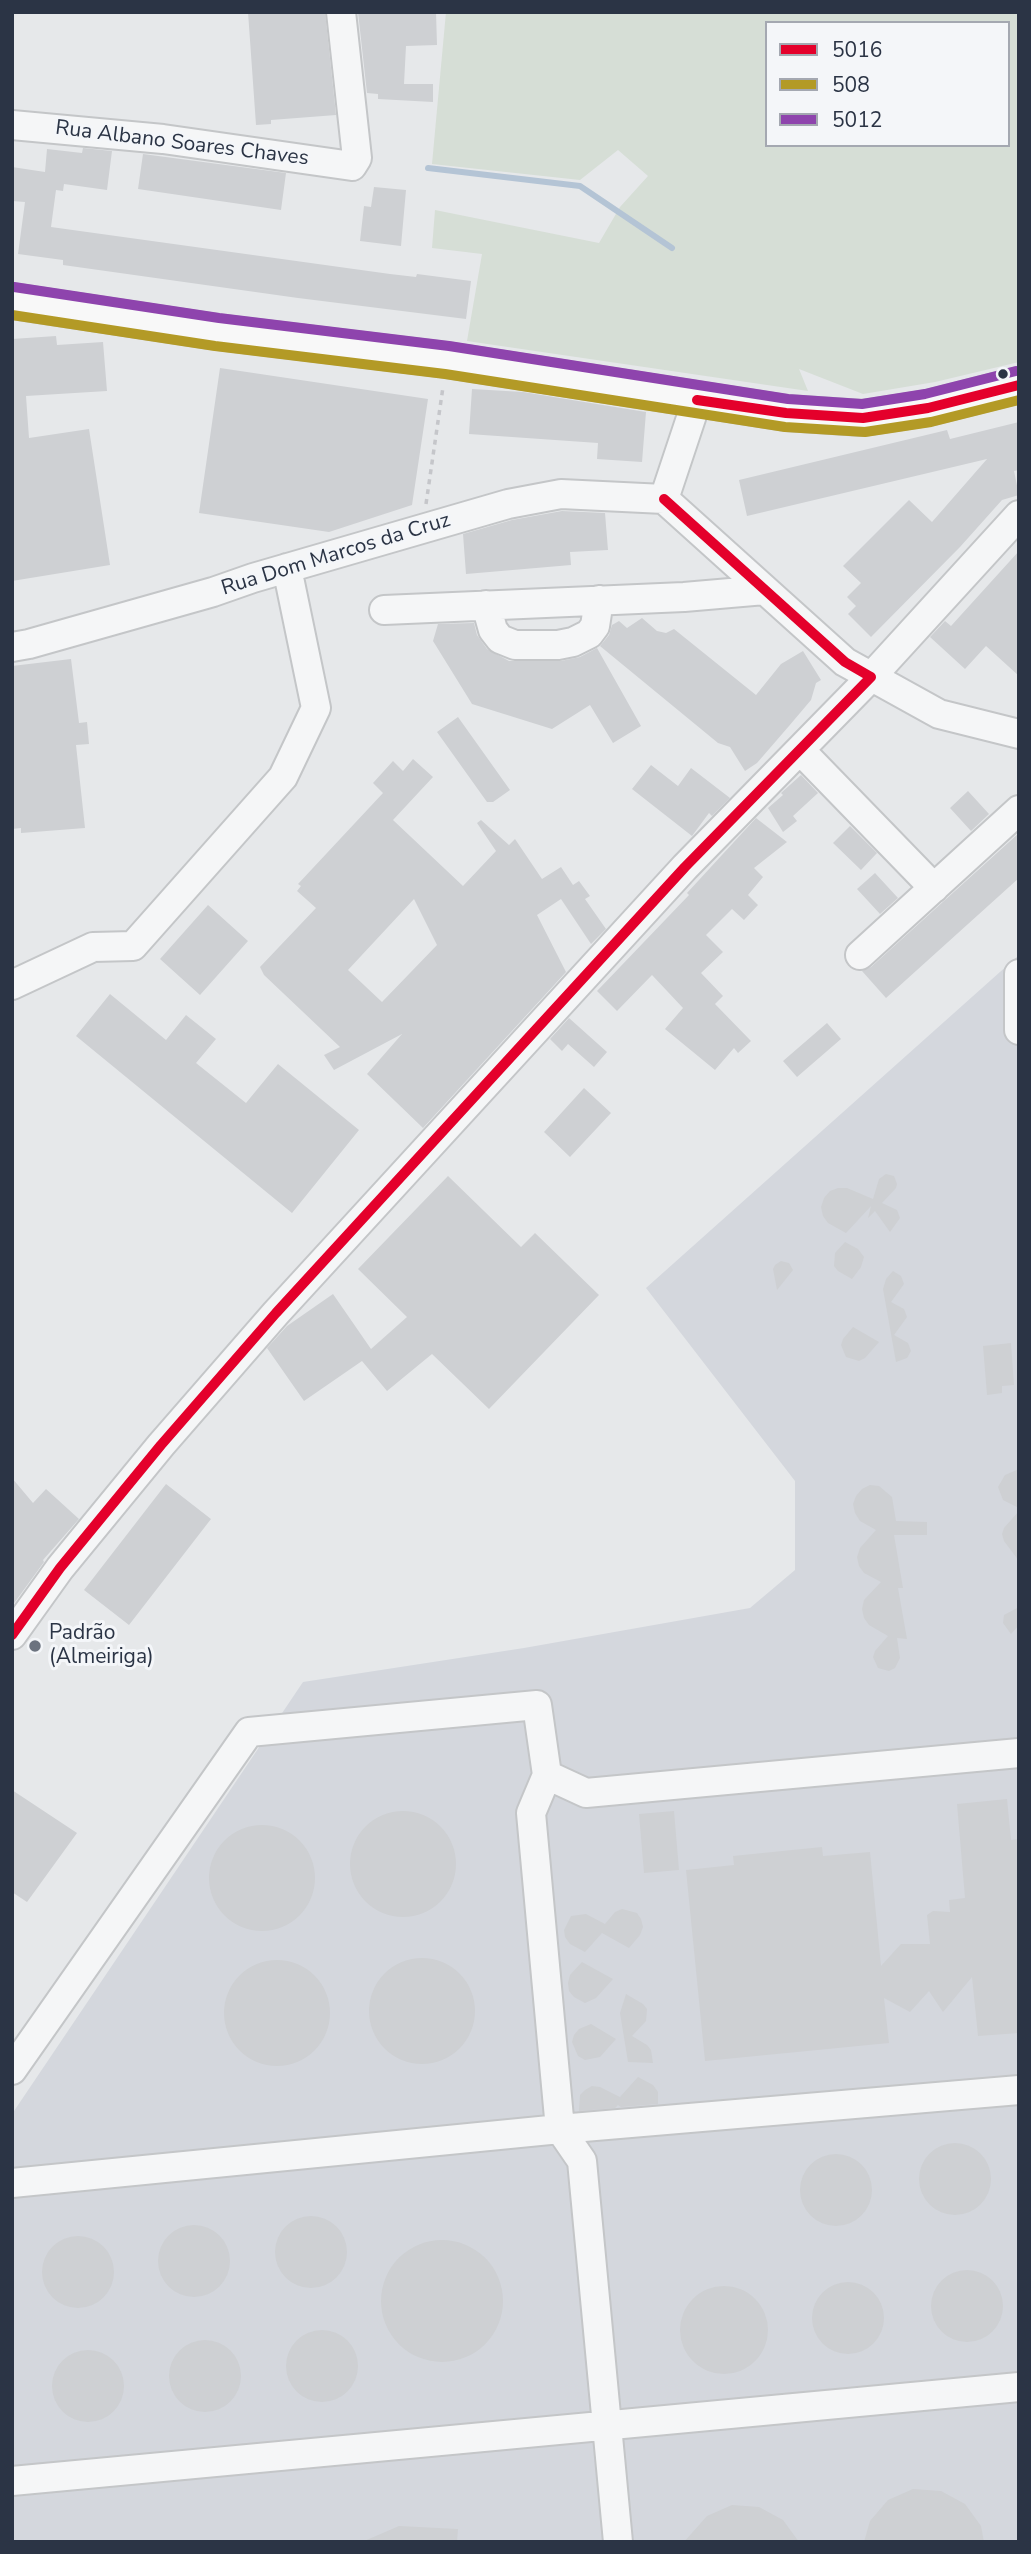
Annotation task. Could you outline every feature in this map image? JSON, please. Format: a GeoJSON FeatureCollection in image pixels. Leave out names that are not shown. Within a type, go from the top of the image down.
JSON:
{"type":"FeatureCollection","features":[{"type":"Feature","properties":{"kind":"main road"},"geometry":{"type":"LineString","coordinates":[[12,300],[217,332],[447,360],[786,413],[863,418],[928,408],[1019,385]]}},
{"type":"Feature","properties":{"kind":"street","name":"Rua Albano Soares Chaves"},"geometry":{"type":"LineString","coordinates":[[12,125],[163,139],[352,166],[356,158],[341,12]]}},
{"type":"Feature","properties":{"kind":"street"},"geometry":{"type":"LineString","coordinates":[[697,400],[664,499],[845,662],[939,714],[1019,734]]}},
{"type":"Feature","properties":{"kind":"street","name":"Rua Dom Marcos da Cruz"},"geometry":{"type":"LineString","coordinates":[[12,647],[213,592],[508,504],[561,494],[664,499]]}},
{"type":"Feature","properties":{"kind":"street"},"geometry":{"type":"LineString","coordinates":[[12,1635],[60,1569],[153,1455],[276,1313],[685,867],[870,677],[1019,515]]}},
{"type":"Feature","properties":{"kind":"street"},"geometry":{"type":"LineString","coordinates":[[12,985],[93,947],[132,946],[282,777],[316,708],[287,568]]}},
{"type":"Feature","properties":{"kind":"street"},"geometry":{"type":"LineString","coordinates":[[384,610],[765,590]]}},
{"type":"Feature","properties":{"kind":"street"},"geometry":{"type":"LineString","coordinates":[[486,605],[493,630],[500,639],[515,645],[558,645],[589,635],[595,626],[599,600]]}},
{"type":"Feature","properties":{"kind":"street"},"geometry":{"type":"LineString","coordinates":[[800,750],[934,888]]}},
{"type":"Feature","properties":{"kind":"street"},"geometry":{"type":"LineString","coordinates":[[860,955],[1019,810]]}},
{"type":"Feature","properties":{"kind":"street"},"geometry":{"type":"LineString","coordinates":[[1019,974],[1019,1030]]}},
{"type":"Feature","properties":{"kind":"street"},"geometry":{"type":"LineString","coordinates":[[12,2070],[249,1732],[537,1705],[547,1775],[531,1813],[560,2129],[582,2161],[618,2542]]}},
{"type":"Feature","properties":{"kind":"street"},"geometry":{"type":"LineString","coordinates":[[547,1775],[586,1793],[1019,1753]]}},
{"type":"Feature","properties":{"kind":"street"},"geometry":{"type":"LineString","coordinates":[[12,2183],[560,2129],[1019,2090]]}},
{"type":"Feature","properties":{"kind":"street"},"geometry":{"type":"LineString","coordinates":[[12,2481],[1019,2387]]}},
{"type":"Feature","properties":{"kind":"path"},"geometry":{"type":"LineString","coordinates":[[423,528],[447,360]]}},
{"type":"Feature","properties":{"kind":"shaded area"},"geometry":{"type":"Polygon","coordinates":[[[446,12],[1019,12],[1019,362],[935,382],[863,394],[799,369],[808,391],[467,341],[482,254],[432,248],[435,210],[599,243],[620,207],[648,176],[618,150],[580,180],[432,164],[446,12]]]}},
{"type":"Feature","properties":{"kind":"shaded area"},"geometry":{"type":"Polygon","coordinates":[[[1019,955],[1019,2542],[12,2542],[12,2114],[303,1682],[524,1648],[750,1608],[795,1570],[795,1481],[646,1288],[1019,955]]]}},
{"type":"Feature","properties":{"kind":"building"},"geometry":{"type":"Polygon","coordinates":[[[248,12],[325,12],[336,115],[271,120],[271,124],[256,125],[248,12]]]}},
{"type":"Feature","properties":{"kind":"building"},"geometry":{"type":"Polygon","coordinates":[[[358,12],[436,12],[437,45],[406,46],[404,84],[433,84],[433,102],[378,99],[378,94],[367,93],[358,12]]]}},
{"type":"Feature","properties":{"kind":"building"},"geometry":{"type":"Polygon","coordinates":[[[83,148],[112,151],[107,190],[64,184],[63,191],[56,190],[51,227],[390,274],[416,277],[417,274],[471,281],[466,319],[63,265],[63,260],[18,254],[25,202],[12,201],[12,167],[45,172],[47,149],[82,153],[83,148]]]}},
{"type":"Feature","properties":{"kind":"building"},"geometry":{"type":"Polygon","coordinates":[[[143,154],[286,173],[281,210],[138,189],[143,154]]]}},
{"type":"Feature","properties":{"kind":"building"},"geometry":{"type":"Polygon","coordinates":[[[374,187],[406,190],[401,246],[360,241],[364,206],[371,207],[374,187]]]}},
{"type":"Feature","properties":{"kind":"building"},"geometry":{"type":"Polygon","coordinates":[[[56,336],[57,345],[103,342],[107,391],[26,396],[29,438],[89,429],[110,565],[12,581],[12,339],[56,336]]]}},
{"type":"Feature","properties":{"kind":"building"},"geometry":{"type":"Polygon","coordinates":[[[220,368],[428,399],[412,505],[329,532],[199,513],[220,368]]]}},
{"type":"Feature","properties":{"kind":"building"},"geometry":{"type":"Polygon","coordinates":[[[472,389],[523,392],[646,412],[642,462],[597,459],[598,443],[469,434],[472,389]]]}},
{"type":"Feature","properties":{"kind":"building"},"geometry":{"type":"Polygon","coordinates":[[[1019,422],[1019,470],[1014,471],[1019,495],[1002,500],[960,547],[871,637],[848,614],[856,606],[847,597],[861,583],[843,566],[909,500],[932,522],[987,459],[747,516],[739,480],[947,430],[950,439],[1019,422]]]}},
{"type":"Feature","properties":{"kind":"building"},"geometry":{"type":"Polygon","coordinates":[[[562,511],[605,513],[608,550],[570,552],[571,565],[466,574],[463,534],[512,520],[562,511]]]}},
{"type":"Feature","properties":{"kind":"building"},"geometry":{"type":"Polygon","coordinates":[[[1019,551],[1019,676],[986,646],[965,669],[930,637],[945,621],[951,626],[1019,551]]]}},
{"type":"Feature","properties":{"kind":"building"},"geometry":{"type":"Polygon","coordinates":[[[642,618],[657,631],[666,633],[674,629],[756,695],[781,664],[803,651],[821,680],[816,683],[811,700],[757,763],[745,771],[730,747],[718,743],[600,646],[609,635],[612,625],[619,621],[627,628],[642,618]]]}},
{"type":"Feature","properties":{"kind":"building"},"geometry":{"type":"Polygon","coordinates":[[[474,623],[477,635],[487,649],[509,661],[561,661],[580,657],[597,648],[641,726],[613,743],[590,705],[552,729],[472,704],[433,641],[438,624],[474,623]]]}},
{"type":"Feature","properties":{"kind":"building"},"geometry":{"type":"Polygon","coordinates":[[[71,659],[79,723],[87,722],[89,744],[76,745],[85,828],[21,833],[21,828],[12,829],[12,666],[71,659]]]}},
{"type":"Feature","properties":{"kind":"building"},"geometry":{"type":"Polygon","coordinates":[[[458,717],[510,790],[493,802],[487,802],[437,732],[458,717]]]}},
{"type":"Feature","properties":{"kind":"building"},"geometry":{"type":"Polygon","coordinates":[[[413,759],[433,777],[393,820],[463,886],[496,851],[477,823],[481,820],[509,845],[515,839],[542,879],[561,867],[573,885],[579,881],[590,896],[585,899],[606,929],[591,944],[561,899],[537,915],[566,972],[423,1128],[367,1074],[402,1034],[334,1070],[324,1055],[340,1047],[264,975],[260,967],[316,908],[297,891],[301,886],[298,884],[383,793],[373,783],[393,761],[403,771],[413,759]],[[414,899],[348,970],[382,1002],[437,945],[414,899]]]}},
{"type":"Feature","properties":{"kind":"building"},"geometry":{"type":"Polygon","coordinates":[[[651,765],[678,786],[691,768],[730,798],[712,816],[709,813],[692,836],[632,789],[651,765]]]}},
{"type":"Feature","properties":{"kind":"building"},"geometry":{"type":"Polygon","coordinates":[[[801,775],[818,793],[793,816],[797,821],[783,832],[768,808],[801,775]]]}},
{"type":"Feature","properties":{"kind":"building"},"geometry":{"type":"Polygon","coordinates":[[[968,791],[989,814],[971,831],[950,808],[968,791]]]}},
{"type":"Feature","properties":{"kind":"building"},"geometry":{"type":"Polygon","coordinates":[[[756,818],[787,842],[754,868],[763,877],[748,895],[758,905],[744,920],[732,909],[706,935],[723,952],[701,973],[723,996],[715,1004],[751,1041],[738,1053],[734,1048],[715,1070],[665,1029],[683,1008],[652,975],[617,1011],[597,991],[689,895],[687,893],[756,818]]]}},
{"type":"Feature","properties":{"kind":"building"},"geometry":{"type":"Polygon","coordinates":[[[850,826],[877,853],[861,870],[833,843],[850,826]]]}},
{"type":"Feature","properties":{"kind":"building"},"geometry":{"type":"Polygon","coordinates":[[[1019,833],[1019,878],[886,998],[862,971],[871,967],[1019,833]]]}},
{"type":"Feature","properties":{"kind":"building"},"geometry":{"type":"Polygon","coordinates":[[[875,873],[898,898],[880,914],[857,889],[875,873]]]}},
{"type":"Feature","properties":{"kind":"building"},"geometry":{"type":"Polygon","coordinates":[[[208,905],[248,941],[200,995],[160,959],[208,905]]]}},
{"type":"Feature","properties":{"kind":"building"},"geometry":{"type":"Polygon","coordinates":[[[110,994],[166,1040],[186,1015],[216,1039],[196,1063],[246,1103],[278,1064],[359,1130],[292,1213],[76,1036],[110,994]]]}},
{"type":"Feature","properties":{"kind":"building"},"geometry":{"type":"Polygon","coordinates":[[[569,1018],[607,1052],[594,1067],[568,1044],[562,1051],[550,1039],[569,1018]]]}},
{"type":"Feature","properties":{"kind":"building"},"geometry":{"type":"Polygon","coordinates":[[[827,1023],[841,1039],[797,1077],[783,1061],[827,1023]]]}},
{"type":"Feature","properties":{"kind":"building"},"geometry":{"type":"Polygon","coordinates":[[[584,1088],[611,1113],[570,1157],[544,1132],[584,1088]]]}},
{"type":"Feature","properties":{"kind":"building"},"geometry":{"type":"Polygon","coordinates":[[[886,1174],[894,1176],[897,1184],[882,1203],[897,1210],[900,1218],[890,1232],[875,1211],[868,1218],[871,1206],[846,1233],[828,1223],[821,1207],[830,1191],[847,1188],[873,1199],[879,1179],[886,1174]]]}},
{"type":"Feature","properties":{"kind":"building"},"geometry":{"type":"Polygon","coordinates":[[[448,1176],[521,1247],[535,1233],[599,1295],[489,1409],[432,1354],[387,1391],[362,1361],[304,1401],[267,1348],[287,1326],[333,1294],[371,1349],[407,1317],[358,1269],[448,1176]]]}},
{"type":"Feature","properties":{"kind":"building"},"geometry":{"type":"Polygon","coordinates":[[[845,1242],[858,1249],[864,1257],[861,1267],[852,1279],[834,1266],[835,1253],[845,1242]]]}},
{"type":"Feature","properties":{"kind":"building"},"geometry":{"type":"Polygon","coordinates":[[[781,1261],[789,1263],[793,1270],[777,1290],[773,1269],[781,1261]]]}},
{"type":"Feature","properties":{"kind":"building"},"geometry":{"type":"Polygon","coordinates":[[[893,1271],[901,1276],[904,1284],[891,1302],[904,1309],[907,1317],[894,1335],[908,1343],[911,1351],[907,1358],[896,1362],[883,1289],[886,1279],[893,1271]]]}},
{"type":"Feature","properties":{"kind":"building"},"geometry":{"type":"Polygon","coordinates":[[[853,1327],[879,1342],[859,1361],[846,1357],[841,1345],[853,1327]]]}},
{"type":"Feature","properties":{"kind":"building"},"geometry":{"type":"Polygon","coordinates":[[[1011,1343],[1014,1385],[1002,1386],[1002,1393],[987,1395],[983,1346],[1011,1343]]]}},
{"type":"Feature","properties":{"kind":"building"},"geometry":{"type":"Polygon","coordinates":[[[1019,1469],[1019,1508],[1003,1500],[998,1487],[1005,1475],[1019,1469]]]}},
{"type":"Feature","properties":{"kind":"building"},"geometry":{"type":"Polygon","coordinates":[[[12,1478],[33,1503],[46,1489],[79,1519],[43,1560],[12,1606],[12,1478]]]}},
{"type":"Feature","properties":{"kind":"building"},"geometry":{"type":"Polygon","coordinates":[[[166,1484],[211,1519],[129,1625],[84,1590],[166,1484]]]}},
{"type":"Feature","properties":{"kind":"building"},"geometry":{"type":"Polygon","coordinates":[[[870,1485],[879,1486],[892,1497],[896,1521],[927,1522],[927,1535],[894,1535],[903,1588],[898,1588],[907,1639],[897,1638],[900,1658],[895,1668],[889,1671],[878,1668],[873,1657],[888,1636],[869,1625],[862,1609],[864,1600],[881,1582],[864,1573],[857,1557],[860,1548],[876,1530],[860,1521],[853,1504],[862,1489],[870,1485]]]}},
{"type":"Feature","properties":{"kind":"building"},"geometry":{"type":"Polygon","coordinates":[[[1019,1511],[1019,1561],[1002,1534],[1019,1511]]]}},
{"type":"Feature","properties":{"kind":"building"},"geometry":{"type":"Polygon","coordinates":[[[1019,1607],[1019,1625],[1011,1634],[1003,1623],[1004,1615],[1019,1607]]]}},
{"type":"Feature","properties":{"kind":"building"},"geometry":{"type":"Polygon","coordinates":[[[12,1790],[77,1833],[27,1902],[12,1892],[12,1790]]]}},
{"type":"Feature","properties":{"kind":"building"},"geometry":{"type":"Polygon","coordinates":[[[1007,1799],[1011,1840],[1019,1839],[1019,2033],[978,2036],[972,1977],[943,2012],[929,1991],[910,2012],[884,1998],[889,2043],[705,2061],[686,1870],[734,1865],[733,1856],[822,1847],[823,1856],[870,1852],[881,1966],[901,1944],[930,1944],[927,1915],[933,1911],[950,1912],[949,1900],[965,1898],[957,1804],[1007,1799]]]}},
{"type":"Feature","properties":{"kind":"building"},"geometry":{"type":"Polygon","coordinates":[[[403,1811],[423,1815],[441,1826],[452,1844],[456,1864],[452,1884],[441,1902],[423,1913],[403,1917],[383,1913],[365,1902],[354,1884],[350,1864],[354,1844],[365,1826],[383,1815],[403,1811]]]}},
{"type":"Feature","properties":{"kind":"building"},"geometry":{"type":"Polygon","coordinates":[[[674,1811],[679,1870],[644,1873],[639,1814],[674,1811]]]}},
{"type":"Feature","properties":{"kind":"building"},"geometry":{"type":"Polygon","coordinates":[[[262,1825],[282,1829],[300,1840],[311,1858],[315,1878],[311,1898],[300,1916],[282,1927],[262,1931],[242,1927],[224,1916],[213,1898],[209,1878],[213,1858],[224,1840],[242,1829],[262,1825]]]}},
{"type":"Feature","properties":{"kind":"building"},"geometry":{"type":"Polygon","coordinates":[[[622,1909],[637,1913],[643,1927],[629,1948],[602,1933],[585,1952],[570,1944],[565,1937],[564,1930],[571,1916],[586,1914],[605,1924],[615,1912],[622,1909]]]}},
{"type":"Feature","properties":{"kind":"building"},"geometry":{"type":"Polygon","coordinates":[[[422,1958],[442,1962],[460,1973],[471,1991],[475,2011],[471,2031],[460,2049],[442,2060],[422,2064],[402,2060],[384,2049],[373,2031],[369,2011],[373,1991],[384,1973],[402,1962],[422,1958]]]}},
{"type":"Feature","properties":{"kind":"building"},"geometry":{"type":"Polygon","coordinates":[[[277,1960],[297,1964],[314,1976],[326,1993],[330,2013],[326,2033],[314,2050],[297,2062],[277,2066],[257,2062],[240,2050],[228,2033],[224,2013],[228,1993],[240,1976],[257,1964],[277,1960]]]}},
{"type":"Feature","properties":{"kind":"building"},"geometry":{"type":"Polygon","coordinates":[[[582,1962],[613,1979],[596,1998],[585,2003],[574,1997],[569,1991],[568,1983],[570,1975],[582,1962]]]}},
{"type":"Feature","properties":{"kind":"building"},"geometry":{"type":"Polygon","coordinates":[[[626,1994],[647,2009],[646,2021],[632,2036],[651,2050],[653,2063],[628,2062],[620,2013],[626,1994]]]}},
{"type":"Feature","properties":{"kind":"building"},"geometry":{"type":"Polygon","coordinates":[[[591,2024],[616,2039],[600,2057],[585,2060],[578,2056],[572,2042],[579,2029],[591,2024]]]}},
{"type":"Feature","properties":{"kind":"building"},"geometry":{"type":"Polygon","coordinates":[[[638,2077],[653,2085],[658,2092],[658,2104],[618,2105],[615,2108],[579,2111],[580,2095],[585,2090],[592,2086],[600,2087],[620,2097],[638,2077]]]}},
{"type":"Feature","properties":{"kind":"building"},"geometry":{"type":"Polygon","coordinates":[[[955,2143],[975,2149],[985,2159],[991,2179],[985,2199],[975,2209],[955,2215],[935,2209],[925,2199],[919,2179],[925,2159],[935,2149],[955,2143]]]}},
{"type":"Feature","properties":{"kind":"building"},"geometry":{"type":"Polygon","coordinates":[[[836,2154],[856,2160],[866,2170],[872,2190],[866,2210],[856,2220],[836,2226],[816,2220],[806,2210],[800,2190],[806,2170],[816,2160],[836,2154]]]}},
{"type":"Feature","properties":{"kind":"building"},"geometry":{"type":"Polygon","coordinates":[[[311,2216],[331,2222],[341,2232],[347,2252],[341,2272],[331,2282],[311,2288],[291,2282],[281,2272],[275,2252],[281,2232],[291,2222],[311,2216]]]}},
{"type":"Feature","properties":{"kind":"building"},"geometry":{"type":"Polygon","coordinates":[[[194,2225],[214,2231],[224,2241],[230,2261],[224,2281],[214,2291],[194,2297],[174,2291],[164,2281],[158,2261],[164,2241],[174,2231],[194,2225]]]}},
{"type":"Feature","properties":{"kind":"building"},"geometry":{"type":"Polygon","coordinates":[[[78,2236],[98,2242],[108,2252],[114,2272],[108,2292],[98,2302],[78,2308],[58,2302],[48,2292],[42,2272],[48,2252],[58,2242],[78,2236]]]}},
{"type":"Feature","properties":{"kind":"building"},"geometry":{"type":"Polygon","coordinates":[[[442,2240],[465,2245],[485,2258],[498,2278],[503,2301],[498,2324],[485,2344],[465,2357],[442,2362],[419,2357],[399,2344],[386,2324],[381,2301],[386,2278],[399,2258],[419,2245],[442,2240]]]}},
{"type":"Feature","properties":{"kind":"building"},"geometry":{"type":"Polygon","coordinates":[[[967,2270],[987,2276],[997,2286],[1003,2306],[997,2326],[987,2336],[967,2342],[947,2336],[937,2326],[931,2306],[937,2286],[947,2276],[967,2270]]]}},
{"type":"Feature","properties":{"kind":"building"},"geometry":{"type":"Polygon","coordinates":[[[848,2282],[868,2288],[878,2298],[884,2318],[878,2338],[868,2348],[848,2354],[828,2348],[818,2338],[812,2318],[818,2298],[828,2288],[848,2282]]]}},
{"type":"Feature","properties":{"kind":"building"},"geometry":{"type":"Polygon","coordinates":[[[715,2286],[733,2286],[749,2293],[761,2305],[768,2321],[768,2339],[761,2355],[749,2367],[733,2374],[715,2374],[699,2367],[687,2355],[680,2339],[680,2321],[687,2305],[699,2293],[715,2286]]]}},
{"type":"Feature","properties":{"kind":"building"},"geometry":{"type":"Polygon","coordinates":[[[322,2330],[342,2336],[352,2346],[358,2366],[352,2386],[342,2396],[322,2402],[302,2396],[292,2386],[286,2366],[292,2346],[302,2336],[322,2330]]]}},
{"type":"Feature","properties":{"kind":"building"},"geometry":{"type":"Polygon","coordinates":[[[205,2340],[225,2346],[235,2356],[241,2376],[235,2396],[225,2406],[205,2412],[185,2406],[175,2396],[169,2376],[175,2356],[185,2346],[205,2340]]]}},
{"type":"Feature","properties":{"kind":"building"},"geometry":{"type":"Polygon","coordinates":[[[88,2350],[108,2356],[118,2366],[124,2386],[118,2406],[108,2416],[88,2422],[68,2416],[58,2406],[52,2386],[58,2366],[68,2356],[88,2350]]]}},
{"type":"Feature","properties":{"kind":"building"},"geometry":{"type":"Polygon","coordinates":[[[913,2489],[941,2491],[965,2504],[981,2526],[984,2542],[864,2542],[870,2521],[888,2500],[913,2489]]]}},
{"type":"Feature","properties":{"kind":"building"},"geometry":{"type":"Polygon","coordinates":[[[732,2505],[759,2507],[783,2520],[799,2542],[684,2542],[707,2516],[732,2505]]]}},
{"type":"Feature","properties":{"kind":"building"},"geometry":{"type":"Polygon","coordinates":[[[399,2526],[458,2529],[457,2542],[362,2542],[399,2526]]]}},
{"type":"Feature","properties":{"kind":"waterway"},"geometry":{"type":"LineString","coordinates":[[428,168],[580,186],[672,248]]}},
{"type":"Feature","properties":{"kind":"transit line","name":"5012"},"geometry":{"type":"LineString","coordinates":[[14,287],[219,318],[449,346],[788,399],[862,404],[925,394],[1016,371]]}},
{"type":"Feature","properties":{"kind":"transit line","name":"508"},"geometry":{"type":"LineString","coordinates":[[12,315],[215,346],[445,374],[785,427],[865,432],[931,422],[1019,400]]}},
{"type":"Feature","properties":{"kind":"transit line","name":"5016"},"geometry":{"type":"LineString","coordinates":[[697,400],[786,413],[863,418],[928,408],[1019,385]]}},
{"type":"Feature","properties":{"kind":"transit line","name":"5016"},"geometry":{"type":"LineString","coordinates":[[664,499],[845,662],[871,677]]}},
{"type":"Feature","properties":{"kind":"transit line","name":"5016"},"geometry":{"type":"LineString","coordinates":[[12,1635],[60,1568],[161,1445],[276,1313],[685,867],[871,677]]}},
{"type":"Feature","properties":{"kind":"place","name":"Padrão (Almeiriga)"},"geometry":{"type":"Point","coordinates":[35,1646]}}]}
